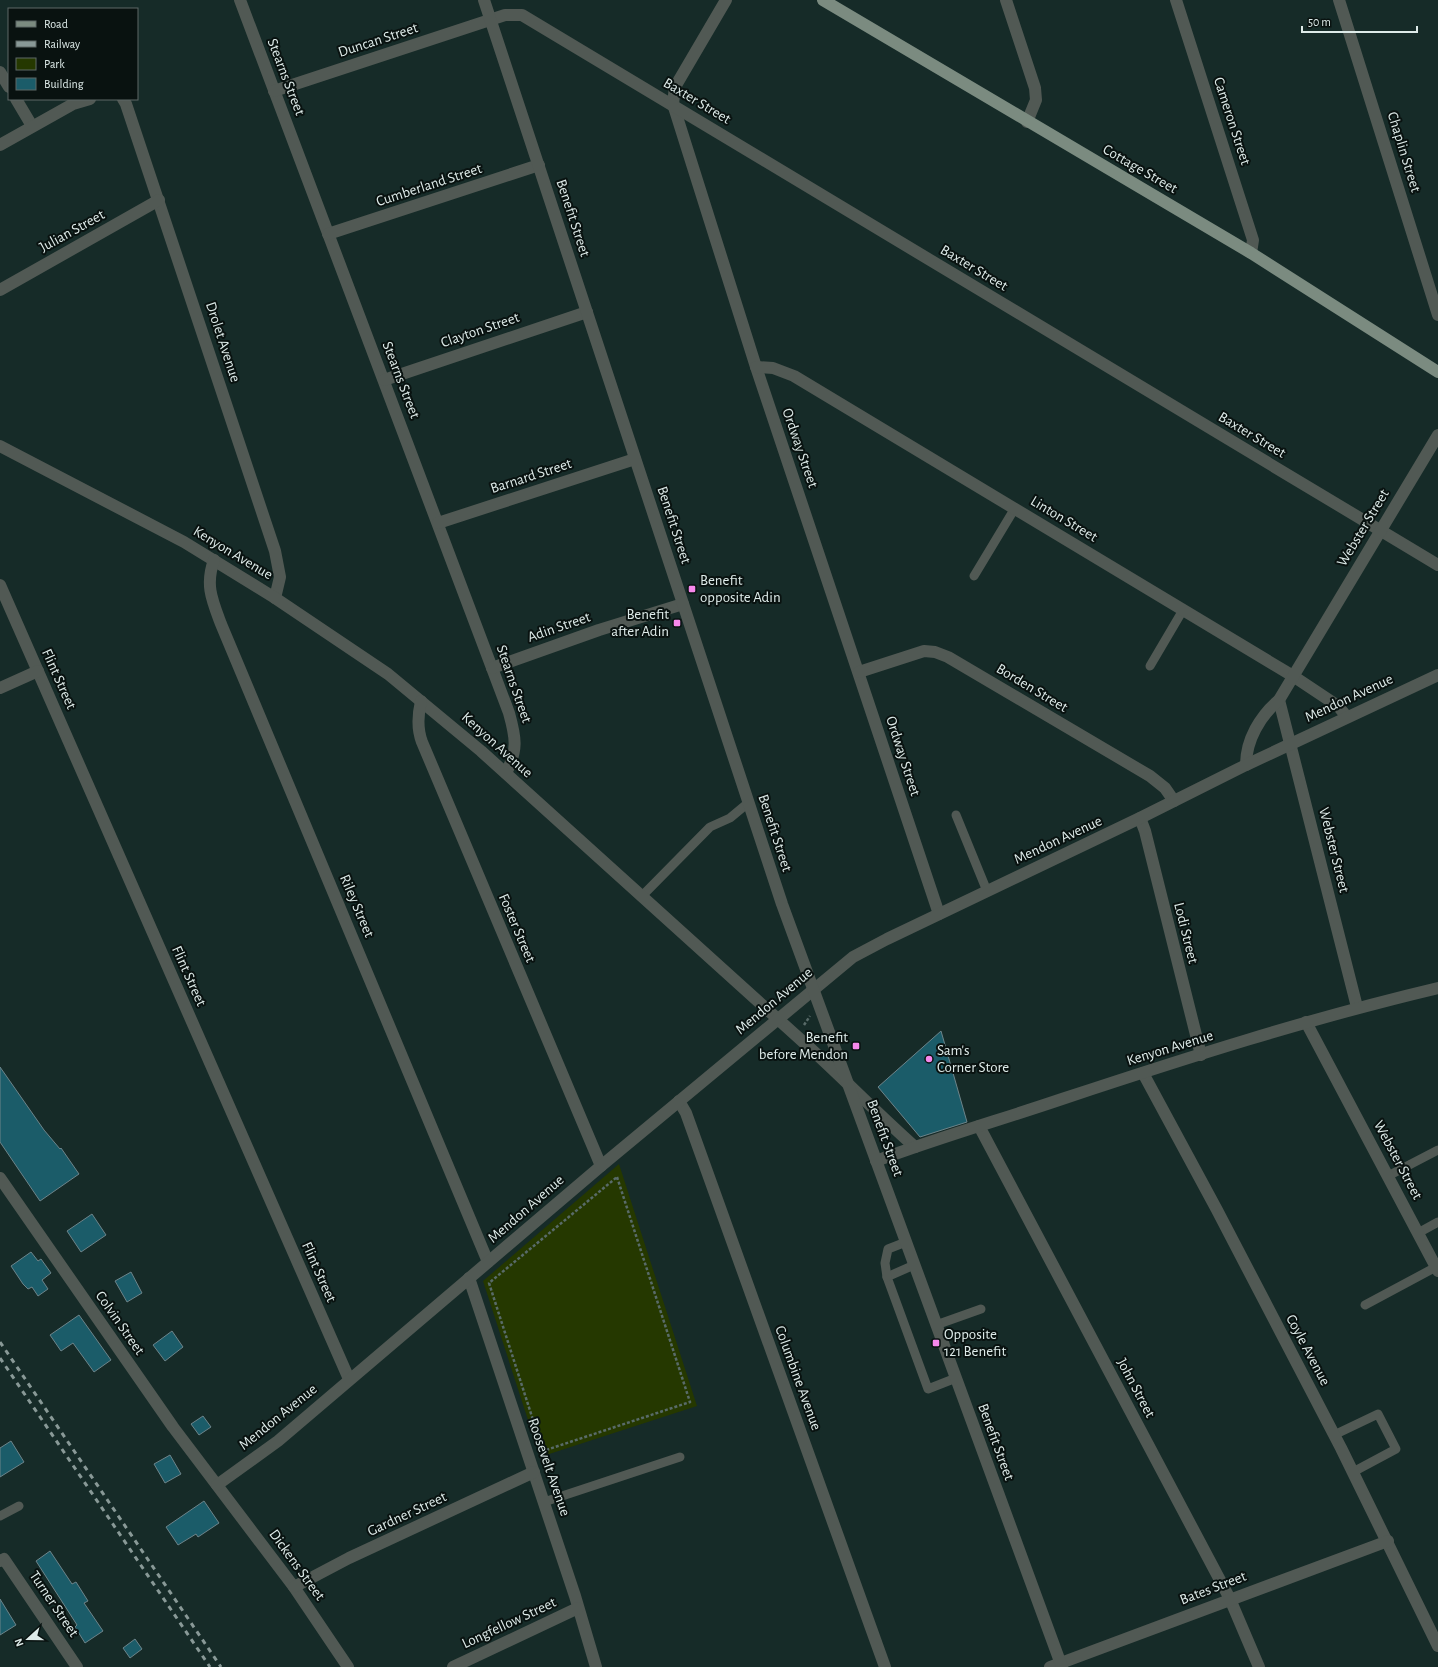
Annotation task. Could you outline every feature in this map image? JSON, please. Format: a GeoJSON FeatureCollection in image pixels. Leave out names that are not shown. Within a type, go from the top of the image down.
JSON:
{"type":"FeatureCollection","features":[{"type":"Feature","properties":{"kind":"main road","name":"Cottage Street"},"geometry":{"type":"LineString","coordinates":[[822,0],[1251,253],[1438,371]]}},
{"type":"Feature","properties":{"kind":"street","name":"Stearns Street"},"geometry":{"type":"LineString","coordinates":[[240,0],[509,713],[515,740],[512,761],[506,773]]}},
{"type":"Feature","properties":{"kind":"street","name":"Benefit Street"},"geometry":{"type":"LineString","coordinates":[[484,0],[748,803],[812,990],[848,1083],[956,1378],[1058,1666]]}},
{"type":"Feature","properties":{"kind":"street"},"geometry":{"type":"LineString","coordinates":[[672,104],[675,87],[726,0]]}},
{"type":"Feature","properties":{"kind":"street"},"geometry":{"type":"LineString","coordinates":[[1006,0],[1035,88],[1036,100],[1027,122]]}},
{"type":"Feature","properties":{"kind":"street","name":"Cameron Street"},"geometry":{"type":"LineString","coordinates":[[1176,0],[1253,240],[1251,253]]}},
{"type":"Feature","properties":{"kind":"street","name":"Chaplin Street"},"geometry":{"type":"LineString","coordinates":[[1339,0],[1438,315]]}},
{"type":"Feature","properties":{"kind":"street","name":"Baxter Street"},"geometry":{"type":"LineString","coordinates":[[491,20],[513,14],[530,19],[1438,565]]}},
{"type":"Feature","properties":{"kind":"street","name":"Duncan Street"},"geometry":{"type":"LineString","coordinates":[[274,91],[491,20]]}},
{"type":"Feature","properties":{"kind":"street"},"geometry":{"type":"LineString","coordinates":[[0,72],[8,85]]}},
{"type":"Feature","properties":{"kind":"street"},"geometry":{"type":"LineString","coordinates":[[17,100],[32,126]]}},
{"type":"Feature","properties":{"kind":"street"},"geometry":{"type":"LineString","coordinates":[[0,145],[73,104],[87,100]]}},
{"type":"Feature","properties":{"kind":"street","name":"Drolet Avenue"},"geometry":{"type":"LineString","coordinates":[[124,100],[159,200],[275,551],[280,577],[275,598]]}},
{"type":"Feature","properties":{"kind":"street","name":"Ordway Street"},"geometry":{"type":"LineString","coordinates":[[672,104],[756,367],[939,914]]}},
{"type":"Feature","properties":{"kind":"street","name":"Cumberland Street"},"geometry":{"type":"LineString","coordinates":[[328,234],[539,165]]}},
{"type":"Feature","properties":{"kind":"street","name":"Julian Street"},"geometry":{"type":"LineString","coordinates":[[0,290],[159,200]]}},
{"type":"Feature","properties":{"kind":"street","name":"Clayton Street"},"geometry":{"type":"LineString","coordinates":[[384,380],[587,312]]}},
{"type":"Feature","properties":{"kind":"street","name":"Linton Street"},"geometry":{"type":"LineString","coordinates":[[756,367],[773,368],[794,376],[1294,676],[1338,706],[1347,717]]}},
{"type":"Feature","properties":{"kind":"street","name":"Webster Street"},"geometry":{"type":"LineString","coordinates":[[1246,765],[1246,750],[1256,727],[1269,708],[1279,700],[1294,676],[1438,435]]}},
{"type":"Feature","properties":{"kind":"street","name":"Kenyon Avenue"},"geometry":{"type":"LineString","coordinates":[[0,446],[184,542],[275,598],[388,674],[506,773],[641,897],[848,1083],[876,1114],[915,1146]]}},
{"type":"Feature","properties":{"kind":"street","name":"Barnard Street"},"geometry":{"type":"LineString","coordinates":[[438,524],[635,458]]}},
{"type":"Feature","properties":{"kind":"street","name":"Riley Street"},"geometry":{"type":"LineString","coordinates":[[214,560],[209,576],[209,587],[222,624],[488,1262]]}},
{"type":"Feature","properties":{"kind":"street","name":"Flint Street"},"geometry":{"type":"LineString","coordinates":[[0,585],[349,1379]]}},
{"type":"Feature","properties":{"kind":"street","name":"Adin Street"},"geometry":{"type":"LineString","coordinates":[[492,668],[599,630],[683,604]]}},
{"type":"Feature","properties":{"kind":"street","name":"Borden Street"},"geometry":{"type":"LineString","coordinates":[[859,672],[924,651],[935,652],[948,657],[1150,776],[1165,788],[1174,801]]}},
{"type":"Feature","properties":{"kind":"street"},"geometry":{"type":"LineString","coordinates":[[0,688],[38,671]]}},
{"type":"Feature","properties":{"kind":"street","name":"Mendon Avenue"},"geometry":{"type":"LineString","coordinates":[[217,1484],[278,1441],[601,1166],[853,957],[1246,765],[1438,675]]}},
{"type":"Feature","properties":{"kind":"street","name":"Webster Street"},"geometry":{"type":"LineString","coordinates":[[1279,700],[1357,1007]]}},
{"type":"Feature","properties":{"kind":"street","name":"Foster Street"},"geometry":{"type":"LineString","coordinates":[[421,701],[418,713],[419,735],[601,1166]]}},
{"type":"Feature","properties":{"kind":"street","name":"Lodi Street"},"geometry":{"type":"LineString","coordinates":[[1140,818],[1201,1055]]}},
{"type":"Feature","properties":{"kind":"street","name":"Kenyon Avenue"},"geometry":{"type":"LineString","coordinates":[[876,1161],[915,1146],[1143,1072],[1357,1007],[1438,988]]}},
{"type":"Feature","properties":{"kind":"street","name":"Webster Street"},"geometry":{"type":"LineString","coordinates":[[1306,1022],[1437,1269]]}},
{"type":"Feature","properties":{"kind":"street","name":"Coyle Avenue"},"geometry":{"type":"LineString","coordinates":[[1143,1072],[1217,1210],[1334,1435],[1388,1541],[1438,1646]]}},
{"type":"Feature","properties":{"kind":"street","name":"Columbine Avenue"},"geometry":{"type":"LineString","coordinates":[[679,1101],[688,1121],[885,1667]]}},
{"type":"Feature","properties":{"kind":"street","name":"John Street"},"geometry":{"type":"LineString","coordinates":[[979,1126],[1230,1599],[1259,1667]]}},
{"type":"Feature","properties":{"kind":"street","name":"Colvin Street"},"geometry":{"type":"LineString","coordinates":[[0,1178],[173,1427],[217,1484]]}},
{"type":"Feature","properties":{"kind":"street","name":"Roosevelt Avenue"},"geometry":{"type":"LineString","coordinates":[[469,1278],[576,1596],[578,1608],[596,1667]]}},
{"type":"Feature","properties":{"kind":"street","name":"Gardner Street"},"geometry":{"type":"LineString","coordinates":[[294,1587],[349,1558],[534,1472]]}},
{"type":"Feature","properties":{"kind":"street","name":"Dickens Street"},"geometry":{"type":"LineString","coordinates":[[217,1484],[294,1587],[348,1667]]}},
{"type":"Feature","properties":{"kind":"street","name":"Bates Street"},"geometry":{"type":"LineString","coordinates":[[1058,1666],[1230,1599],[1388,1541]]}},
{"type":"Feature","properties":{"kind":"street","name":"Turner Street"},"geometry":{"type":"LineString","coordinates":[[2,1560],[77,1667]]}},
{"type":"Feature","properties":{"kind":"street","name":"Longfellow Street"},"geometry":{"type":"LineString","coordinates":[[453,1667],[578,1608]]}},
{"type":"Feature","properties":{"kind":"lane"},"geometry":{"type":"LineString","coordinates":[[974,576],[1015,508]]}},
{"type":"Feature","properties":{"kind":"lane"},"geometry":{"type":"LineString","coordinates":[[1150,666],[1183,610]]}},
{"type":"Feature","properties":{"kind":"lane"},"geometry":{"type":"LineString","coordinates":[[641,897],[710,827],[730,818],[748,803]]}},
{"type":"Feature","properties":{"kind":"lane"},"geometry":{"type":"LineString","coordinates":[[956,815],[987,891]]}},
{"type":"Feature","properties":{"kind":"lane"},"geometry":{"type":"LineString","coordinates":[[1388,1176],[1438,1150]]}},
{"type":"Feature","properties":{"kind":"lane"},"geometry":{"type":"LineString","coordinates":[[1418,1233],[1438,1222]]}},
{"type":"Feature","properties":{"kind":"lane"},"geometry":{"type":"LineString","coordinates":[[906,1242],[888,1249],[885,1263],[887,1277],[928,1389],[956,1378]]}},
{"type":"Feature","properties":{"kind":"lane"},"geometry":{"type":"LineString","coordinates":[[887,1277],[914,1265]]}},
{"type":"Feature","properties":{"kind":"lane"},"geometry":{"type":"LineString","coordinates":[[1365,1305],[1437,1269]]}},
{"type":"Feature","properties":{"kind":"lane"},"geometry":{"type":"LineString","coordinates":[[936,1325],[981,1309]]}},
{"type":"Feature","properties":{"kind":"lane"},"geometry":{"type":"LineString","coordinates":[[1334,1435],[1378,1414],[1396,1449],[1353,1472]]}},
{"type":"Feature","properties":{"kind":"lane"},"geometry":{"type":"LineString","coordinates":[[544,1502],[680,1457]]}},
{"type":"Feature","properties":{"kind":"lane"},"geometry":{"type":"LineString","coordinates":[[0,1516],[19,1506]]}},
{"type":"Feature","properties":{"kind":"path"},"geometry":{"type":"LineString","coordinates":[[801,1028],[810,1015]]}},
{"type":"Feature","properties":{"kind":"path"},"geometry":{"type":"LineString","coordinates":[[617,1176],[690,1402],[543,1451],[489,1283],[617,1176]]}},
{"type":"Feature","properties":{"kind":"green space"},"geometry":{"type":"Polygon","coordinates":[[[619,1164],[697,1406],[540,1457],[483,1281],[619,1164]]]}},
{"type":"Feature","properties":{"kind":"building","name":"Sam's Corner Store"},"geometry":{"type":"Polygon","coordinates":[[[941,1031],[967,1122],[920,1137],[878,1087],[941,1031]]]}},
{"type":"Feature","properties":{"kind":"building"},"geometry":{"type":"Polygon","coordinates":[[[0,1067],[44,1130],[60,1149],[61,1148],[79,1174],[40,1201],[0,1142],[0,1067]]]}},
{"type":"Feature","properties":{"kind":"building"},"geometry":{"type":"Polygon","coordinates":[[[92,1214],[106,1235],[81,1252],[67,1231],[92,1214]]]}},
{"type":"Feature","properties":{"kind":"building"},"geometry":{"type":"Polygon","coordinates":[[[31,1252],[38,1261],[41,1259],[51,1273],[42,1280],[48,1289],[38,1296],[32,1287],[28,1289],[23,1284],[11,1266],[31,1252]]]}},
{"type":"Feature","properties":{"kind":"building"},"geometry":{"type":"Polygon","coordinates":[[[131,1272],[142,1293],[127,1302],[115,1281],[131,1272]]]}},
{"type":"Feature","properties":{"kind":"building"},"geometry":{"type":"Polygon","coordinates":[[[79,1315],[111,1360],[94,1372],[73,1343],[61,1351],[50,1335],[79,1315]]]}},
{"type":"Feature","properties":{"kind":"building"},"geometry":{"type":"Polygon","coordinates":[[[172,1331],[183,1347],[165,1361],[153,1345],[172,1331]]]}},
{"type":"Feature","properties":{"kind":"building"},"geometry":{"type":"Polygon","coordinates":[[[203,1416],[211,1427],[199,1435],[191,1424],[203,1416]]]}},
{"type":"Feature","properties":{"kind":"building"},"geometry":{"type":"Polygon","coordinates":[[[11,1441],[24,1462],[0,1477],[0,1448],[11,1441]]]}},
{"type":"Feature","properties":{"kind":"building"},"geometry":{"type":"Polygon","coordinates":[[[170,1455],[181,1474],[165,1483],[154,1464],[170,1455]]]}},
{"type":"Feature","properties":{"kind":"building"},"geometry":{"type":"Polygon","coordinates":[[[204,1501],[219,1523],[198,1537],[196,1534],[178,1545],[166,1527],[204,1501]]]}},
{"type":"Feature","properties":{"kind":"building"},"geometry":{"type":"Polygon","coordinates":[[[50,1551],[72,1584],[76,1582],[88,1601],[84,1603],[103,1631],[85,1643],[75,1627],[77,1625],[36,1561],[50,1551]]]}},
{"type":"Feature","properties":{"kind":"building"},"geometry":{"type":"Polygon","coordinates":[[[0,1599],[16,1625],[0,1635],[0,1599]]]}},
{"type":"Feature","properties":{"kind":"building"},"geometry":{"type":"Polygon","coordinates":[[[135,1639],[142,1649],[130,1658],[123,1648],[135,1639]]]}},
{"type":"Feature","properties":{"kind":"railway"},"geometry":{"type":"LineString","coordinates":[[0,1342],[221,1667]]}},
{"type":"Feature","properties":{"kind":"railway"},"geometry":{"type":"LineString","coordinates":[[0,1358],[210,1667]]}},
{"type":"Feature","properties":{"kind":"place","name":"Benefit opposite Adin"},"geometry":{"type":"Point","coordinates":[692,589]}},
{"type":"Feature","properties":{"kind":"place","name":"Benefit after Adin"},"geometry":{"type":"Point","coordinates":[677,623]}},
{"type":"Feature","properties":{"kind":"place","name":"Benefit before Mendon"},"geometry":{"type":"Point","coordinates":[856,1046]}},
{"type":"Feature","properties":{"kind":"place","name":"Sam's Corner Store"},"geometry":{"type":"Point","coordinates":[929,1059]}},
{"type":"Feature","properties":{"kind":"place","name":"Opposite 121 Benefit"},"geometry":{"type":"Point","coordinates":[936,1343]}}]}
